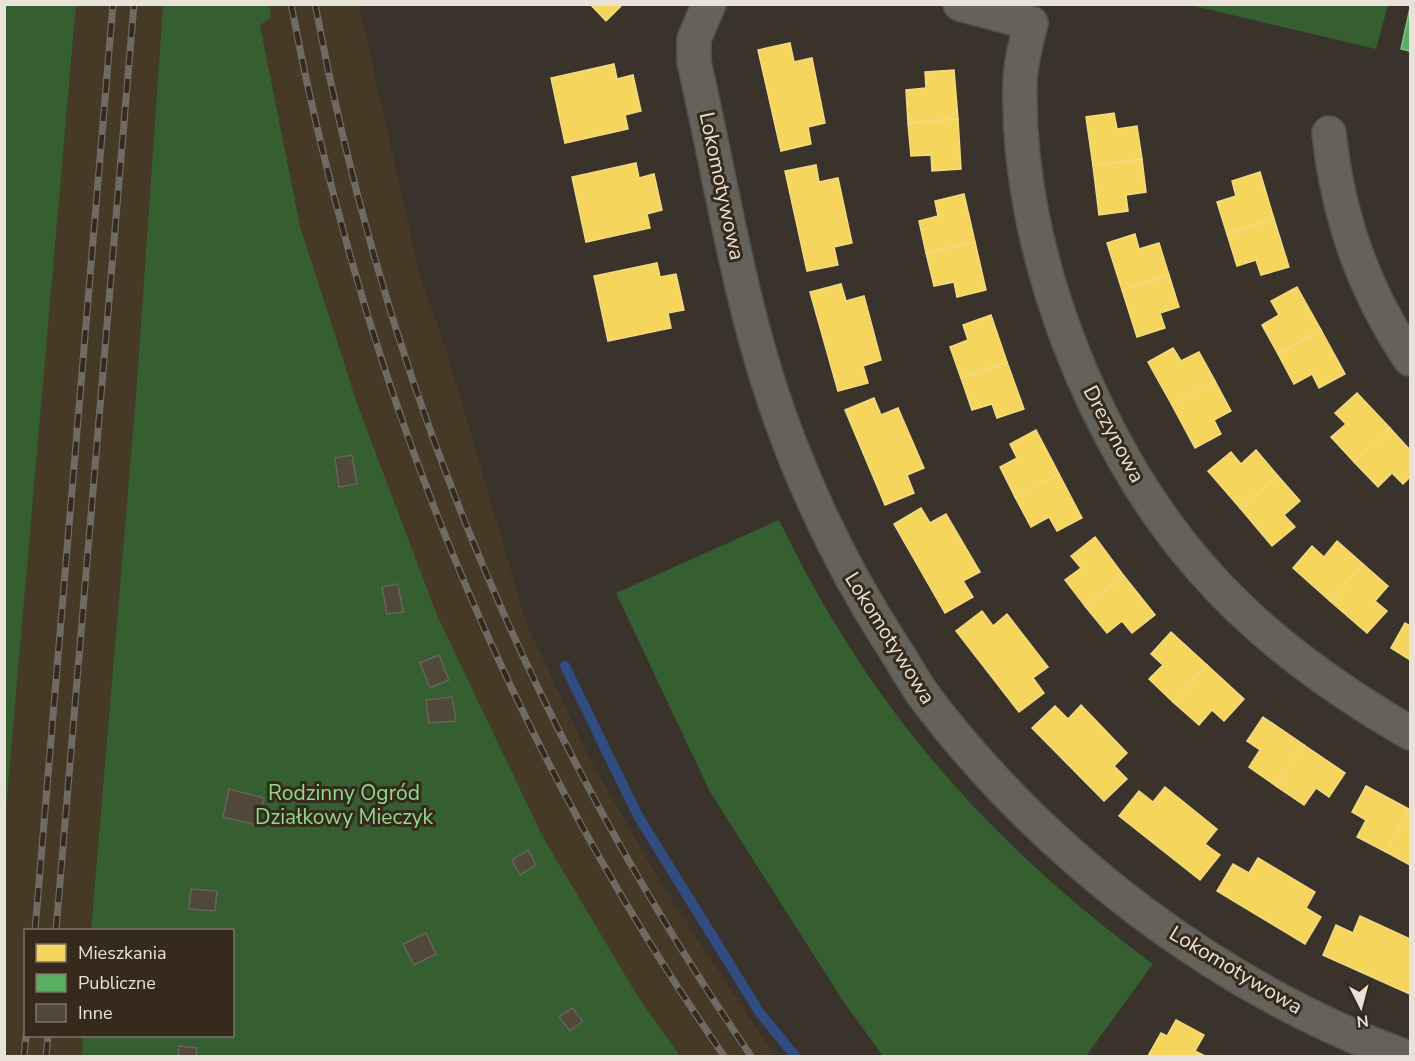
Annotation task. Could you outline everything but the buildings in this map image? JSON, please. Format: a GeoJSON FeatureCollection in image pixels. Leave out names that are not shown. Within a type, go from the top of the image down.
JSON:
{"type":"FeatureCollection","features":[{"type":"Feature","properties":{"kind":"street","name":"Lokomotywowa"},"geometry":{"type":"LineString","coordinates":[[709,4],[694,39],[694,62],[752,326],[780,418],[815,507],[857,591],[926,698],[973,755],[1023,808],[1077,858],[1134,905],[1194,948],[1269,995],[1403,1056]]}},
{"type":"Feature","properties":{"kind":"street","name":"Drezynowa"},"geometry":{"type":"LineString","coordinates":[[960,4],[1031,23],[1020,85],[1030,207],[1060,318],[1103,420],[1132,473],[1201,568],[1243,612],[1289,652],[1338,689],[1410,733]]}},
{"type":"Feature","properties":{"kind":"street"},"geometry":{"type":"LineString","coordinates":[[1329,133],[1336,186],[1355,256],[1371,294],[1410,358]]}},
{"type":"Feature","properties":{"kind":"shaded area"},"geometry":{"type":"Polygon","coordinates":[[[76,5],[163,5],[136,395],[91,929],[24,929],[24,1037],[83,1037],[82,1056],[5,1056],[5,808],[76,5]]]}},
{"type":"Feature","properties":{"kind":"shaded area"},"geometry":{"type":"Polygon","coordinates":[[[269,5],[359,5],[420,276],[447,352],[527,625],[592,763],[659,880],[775,1056],[680,1056],[637,995],[543,837],[437,615],[358,406],[300,226],[260,25],[271,18],[269,5]]]}},
{"type":"Feature","properties":{"kind":"green space"},"geometry":{"type":"Polygon","coordinates":[[[4,5],[76,5],[5,819],[4,5]]]}},
{"type":"Feature","properties":{"kind":"green space","name":"Rodzinny Ogród Działkowy Mieczyk"},"geometry":{"type":"Polygon","coordinates":[[[163,5],[269,5],[271,18],[260,25],[300,226],[358,406],[437,615],[543,837],[637,995],[680,1056],[82,1056],[83,1037],[234,1037],[234,929],[91,929],[136,395],[163,5]]]}},
{"type":"Feature","properties":{"kind":"green space"},"geometry":{"type":"Polygon","coordinates":[[[1190,5],[1388,5],[1376,49],[1190,5]]]}},
{"type":"Feature","properties":{"kind":"green space"},"geometry":{"type":"Polygon","coordinates":[[[779,520],[814,588],[852,651],[893,710],[938,766],[985,819],[1037,869],[1153,964],[1086,1056],[883,1056],[843,1001],[710,792],[616,593],[779,520]]]}},
{"type":"Feature","properties":{"kind":"waterway"},"geometry":{"type":"LineString","coordinates":[[565,666],[638,816],[760,1013],[795,1056]]}},
{"type":"Feature","properties":{"kind":"railway"},"geometry":{"type":"LineString","coordinates":[[35,929],[113,4]]}},
{"type":"Feature","properties":{"kind":"railway"},"geometry":{"type":"LineString","coordinates":[[56,929],[134,4]]}},
{"type":"Feature","properties":{"kind":"railway"},"geometry":{"type":"LineString","coordinates":[[291,4],[321,144],[358,283],[402,419],[452,553],[510,684],[574,812],[646,936],[724,1056]]}},
{"type":"Feature","properties":{"kind":"railway"},"geometry":{"type":"LineString","coordinates":[[315,4],[345,146],[382,284],[427,420],[478,553],[536,683],[601,811],[673,935],[751,1056]]}},
{"type":"Feature","properties":{"kind":"railway"},"geometry":{"type":"LineString","coordinates":[[24,1056],[26,1037]]}},
{"type":"Feature","properties":{"kind":"railway"},"geometry":{"type":"LineString","coordinates":[[46,1056],[48,1037]]}}]}
